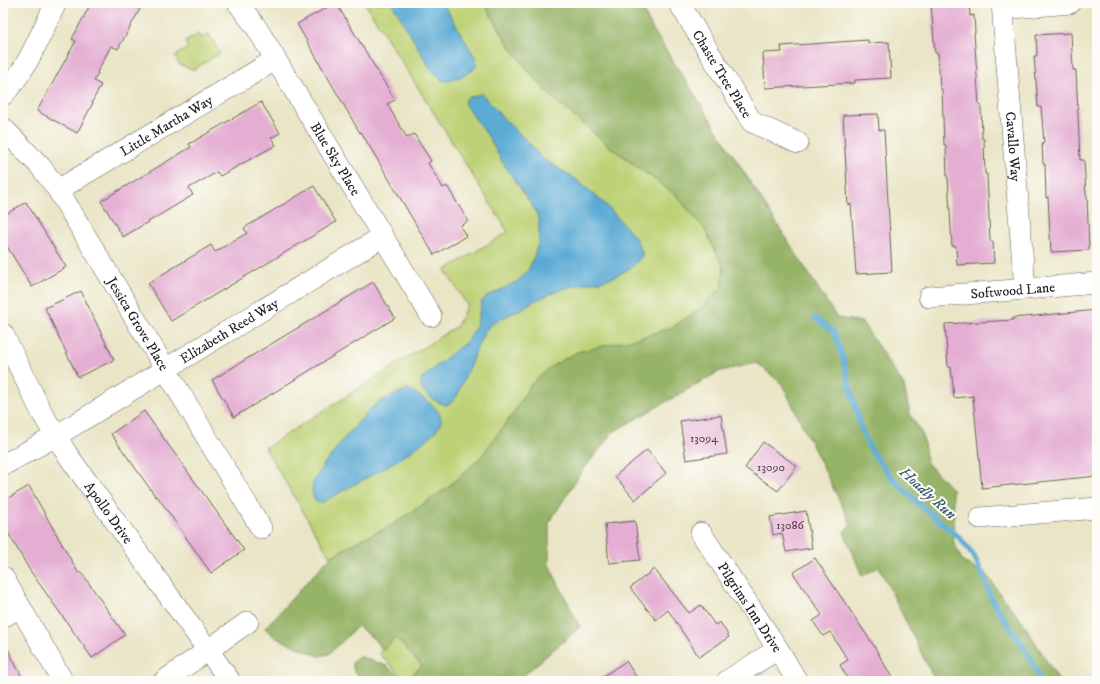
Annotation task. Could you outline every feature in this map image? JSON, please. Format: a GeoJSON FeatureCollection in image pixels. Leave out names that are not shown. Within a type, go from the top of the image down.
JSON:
{"type":"FeatureCollection","features":[{"type":"Feature","properties":{"kind":"street"},"geometry":{"type":"LineString","coordinates":[[3,95],[15,81],[25,65],[56,3]]}},
{"type":"Feature","properties":{"kind":"street","name":"Blue Sky Place"},"geometry":{"type":"LineString","coordinates":[[238,3],[256,27],[431,316]]}},
{"type":"Feature","properties":{"kind":"street","name":"Chaste Tree Place"},"geometry":{"type":"LineString","coordinates":[[679,3],[752,122],[798,143]]}},
{"type":"Feature","properties":{"kind":"street"},"geometry":{"type":"LineString","coordinates":[[1003,6],[1070,3]]}},
{"type":"Feature","properties":{"kind":"street","name":"Cavallo Way"},"geometry":{"type":"LineString","coordinates":[[1003,6],[1026,289]]}},
{"type":"Feature","properties":{"kind":"street","name":"Little Martha Way"},"geometry":{"type":"LineString","coordinates":[[58,190],[275,60]]}},
{"type":"Feature","properties":{"kind":"street","name":"Jessica Grove Place"},"geometry":{"type":"LineString","coordinates":[[3,128],[40,166],[58,190],[261,528]]}},
{"type":"Feature","properties":{"kind":"street","name":"Elizabeth Reed Way"},"geometry":{"type":"LineString","coordinates":[[3,465],[56,436],[382,237]]}},
{"type":"Feature","properties":{"kind":"street","name":"Softwood Lane"},"geometry":{"type":"LineString","coordinates":[[929,297],[1097,283]]}},
{"type":"Feature","properties":{"kind":"street","name":"Apollo Drive"},"geometry":{"type":"LineString","coordinates":[[3,334],[42,413],[74,464],[230,681]]}},
{"type":"Feature","properties":{"kind":"street"},"geometry":{"type":"LineString","coordinates":[[980,518],[1097,508]]}},
{"type":"Feature","properties":{"kind":"street","name":"Pilgrims Inn Drive"},"geometry":{"type":"LineString","coordinates":[[701,533],[778,649],[797,681]]}},
{"type":"Feature","properties":{"kind":"street"},"geometry":{"type":"LineString","coordinates":[[3,577],[12,612],[61,678]]}},
{"type":"Feature","properties":{"kind":"street"},"geometry":{"type":"LineString","coordinates":[[164,681],[248,622]]}},
{"type":"Feature","properties":{"kind":"street"},"geometry":{"type":"LineString","coordinates":[[727,681],[778,649]]}},
{"type":"Feature","properties":{"kind":"green space"},"geometry":{"type":"Polygon","coordinates":[[[365,3],[484,3],[509,45],[534,78],[556,101],[609,146],[676,195],[704,228],[724,268],[722,288],[700,309],[673,327],[642,337],[531,384],[513,414],[480,458],[446,489],[392,525],[358,541],[330,557],[265,448],[457,326],[467,305],[445,270],[508,232],[365,3]]]}},
{"type":"Feature","properties":{"kind":"green space"},"geometry":{"type":"Polygon","coordinates":[[[484,3],[640,3],[652,28],[837,318],[862,322],[904,386],[910,414],[923,436],[927,463],[952,489],[954,517],[953,540],[962,560],[975,569],[986,573],[997,590],[1024,624],[1059,681],[935,681],[879,567],[862,576],[844,532],[851,524],[782,384],[757,363],[720,371],[613,432],[580,474],[549,523],[549,565],[580,627],[517,681],[405,681],[422,666],[396,638],[382,650],[375,640],[358,626],[329,654],[319,656],[276,638],[265,628],[330,557],[358,541],[392,525],[446,489],[480,458],[513,414],[531,384],[552,366],[577,352],[642,337],[673,327],[700,309],[722,287],[724,268],[704,228],[676,195],[609,146],[556,101],[534,78],[509,45],[484,3]]]}},
{"type":"Feature","properties":{"kind":"green space"},"geometry":{"type":"Polygon","coordinates":[[[199,34],[202,38],[209,34],[220,53],[193,70],[179,64],[175,56],[188,48],[185,42],[199,34]]]}},
{"type":"Feature","properties":{"kind":"green space"},"geometry":{"type":"Polygon","coordinates":[[[396,638],[422,666],[405,681],[379,653],[396,638]]]}},
{"type":"Feature","properties":{"kind":"green space"},"geometry":{"type":"Polygon","coordinates":[[[358,656],[387,666],[404,681],[364,681],[354,672],[352,663],[358,656]]]}},
{"type":"Feature","properties":{"kind":"water"},"geometry":{"type":"Polygon","coordinates":[[[392,3],[443,3],[475,57],[477,64],[473,70],[465,75],[447,81],[441,80],[430,68],[392,3]]]}},
{"type":"Feature","properties":{"kind":"water"},"geometry":{"type":"Polygon","coordinates":[[[480,94],[483,95],[504,119],[533,147],[540,157],[577,180],[607,206],[635,237],[642,252],[642,256],[632,267],[614,277],[560,290],[532,302],[520,310],[492,324],[486,330],[480,341],[457,396],[451,403],[446,405],[434,400],[424,392],[420,384],[422,378],[467,341],[476,326],[482,301],[486,297],[520,279],[528,270],[539,241],[539,221],[535,210],[503,163],[488,136],[464,102],[467,98],[480,94]]]}},
{"type":"Feature","properties":{"kind":"water"},"geometry":{"type":"Polygon","coordinates":[[[407,389],[424,399],[437,410],[441,419],[438,428],[426,440],[410,452],[390,464],[323,502],[319,503],[314,499],[312,493],[313,483],[323,465],[341,442],[372,407],[379,402],[407,389]]]}},
{"type":"Feature","properties":{"kind":"building"},"geometry":{"type":"Polygon","coordinates":[[[91,3],[142,3],[118,49],[111,46],[97,72],[98,73],[94,81],[101,85],[77,133],[37,111],[76,41],[72,39],[91,3]]]}},
{"type":"Feature","properties":{"kind":"building"},"geometry":{"type":"Polygon","coordinates":[[[335,3],[395,100],[387,104],[407,138],[414,134],[431,161],[428,163],[443,188],[447,186],[468,221],[460,226],[466,236],[434,255],[361,132],[360,133],[297,24],[335,3]]]}},
{"type":"Feature","properties":{"kind":"building"},"geometry":{"type":"Polygon","coordinates":[[[931,3],[969,3],[970,16],[974,15],[979,105],[981,105],[985,174],[987,174],[990,241],[993,241],[994,263],[957,265],[956,246],[952,246],[946,145],[944,145],[942,89],[940,89],[938,53],[935,53],[931,3]]]}},
{"type":"Feature","properties":{"kind":"building"},"geometry":{"type":"Polygon","coordinates":[[[1071,33],[1073,70],[1076,70],[1080,160],[1084,160],[1087,195],[1089,250],[1051,252],[1048,197],[1046,198],[1045,164],[1043,164],[1042,143],[1044,142],[1041,107],[1038,107],[1034,56],[1037,56],[1036,35],[1071,33]]]}},
{"type":"Feature","properties":{"kind":"building"},"geometry":{"type":"Polygon","coordinates":[[[868,40],[868,43],[889,42],[891,78],[855,80],[855,83],[765,88],[763,53],[782,52],[781,46],[868,40]]]}},
{"type":"Feature","properties":{"kind":"building"},"geometry":{"type":"Polygon","coordinates":[[[261,102],[280,133],[271,138],[276,145],[220,176],[217,172],[189,188],[193,195],[123,237],[101,201],[191,147],[189,144],[261,102]]]}},
{"type":"Feature","properties":{"kind":"building"},"geometry":{"type":"Polygon","coordinates":[[[878,114],[879,130],[884,130],[892,272],[856,274],[851,204],[848,205],[843,115],[878,114]]]}},
{"type":"Feature","properties":{"kind":"building"},"geometry":{"type":"Polygon","coordinates":[[[314,186],[336,222],[171,321],[148,283],[211,245],[215,252],[247,233],[244,228],[314,186]]]}},
{"type":"Feature","properties":{"kind":"building"},"geometry":{"type":"Polygon","coordinates":[[[26,202],[66,267],[32,287],[3,240],[3,216],[26,202]]]}},
{"type":"Feature","properties":{"kind":"building"},"geometry":{"type":"Polygon","coordinates":[[[373,282],[395,318],[234,417],[212,380],[373,282]]]}},
{"type":"Feature","properties":{"kind":"building"},"geometry":{"type":"Polygon","coordinates":[[[81,291],[114,360],[78,377],[45,308],[81,291]]]}},
{"type":"Feature","properties":{"kind":"building"},"geometry":{"type":"Polygon","coordinates":[[[1097,310],[1097,476],[982,488],[973,396],[954,398],[951,367],[948,367],[945,324],[1013,320],[1013,318],[1097,310]]]}},
{"type":"Feature","properties":{"kind":"building"},"geometry":{"type":"Polygon","coordinates":[[[144,411],[244,550],[211,573],[111,434],[144,411]]]}},
{"type":"Feature","properties":{"kind":"building"},"geometry":{"type":"Polygon","coordinates":[[[721,415],[727,454],[686,460],[680,421],[721,415]]]}},
{"type":"Feature","properties":{"kind":"building"},"geometry":{"type":"Polygon","coordinates":[[[763,442],[797,466],[778,491],[745,468],[763,442]]]}},
{"type":"Feature","properties":{"kind":"building"},"geometry":{"type":"Polygon","coordinates":[[[647,450],[666,473],[635,500],[615,476],[647,450]]]}},
{"type":"Feature","properties":{"kind":"building"},"geometry":{"type":"Polygon","coordinates":[[[29,486],[79,574],[81,572],[125,635],[92,658],[29,569],[3,524],[3,501],[29,486]]]}},
{"type":"Feature","properties":{"kind":"building"},"geometry":{"type":"Polygon","coordinates":[[[806,511],[812,548],[786,552],[782,533],[773,535],[770,517],[806,511]]]}},
{"type":"Feature","properties":{"kind":"building"},"geometry":{"type":"Polygon","coordinates":[[[635,521],[640,560],[609,563],[605,524],[635,521]]]}},
{"type":"Feature","properties":{"kind":"building"},"geometry":{"type":"Polygon","coordinates":[[[815,558],[874,646],[894,681],[849,681],[840,665],[848,660],[830,632],[823,636],[813,621],[822,615],[793,573],[815,558]]]}},
{"type":"Feature","properties":{"kind":"building"},"geometry":{"type":"Polygon","coordinates":[[[654,569],[689,613],[701,605],[715,625],[720,622],[729,637],[699,657],[668,610],[656,620],[630,588],[654,569]]]}},
{"type":"Feature","properties":{"kind":"building"},"geometry":{"type":"Polygon","coordinates":[[[3,640],[24,681],[3,681],[3,640]]]}},
{"type":"Feature","properties":{"kind":"building"},"geometry":{"type":"Polygon","coordinates":[[[626,661],[639,681],[596,681],[626,661]]]}},
{"type":"Feature","properties":{"kind":"waterway","name":"Hoadly Run"},"geometry":{"type":"LineString","coordinates":[[815,318],[834,332],[842,355],[861,429],[873,454],[894,480],[921,506],[959,537],[974,556],[985,580],[990,596],[1006,622],[1023,645],[1038,673],[1039,681]]}}]}
